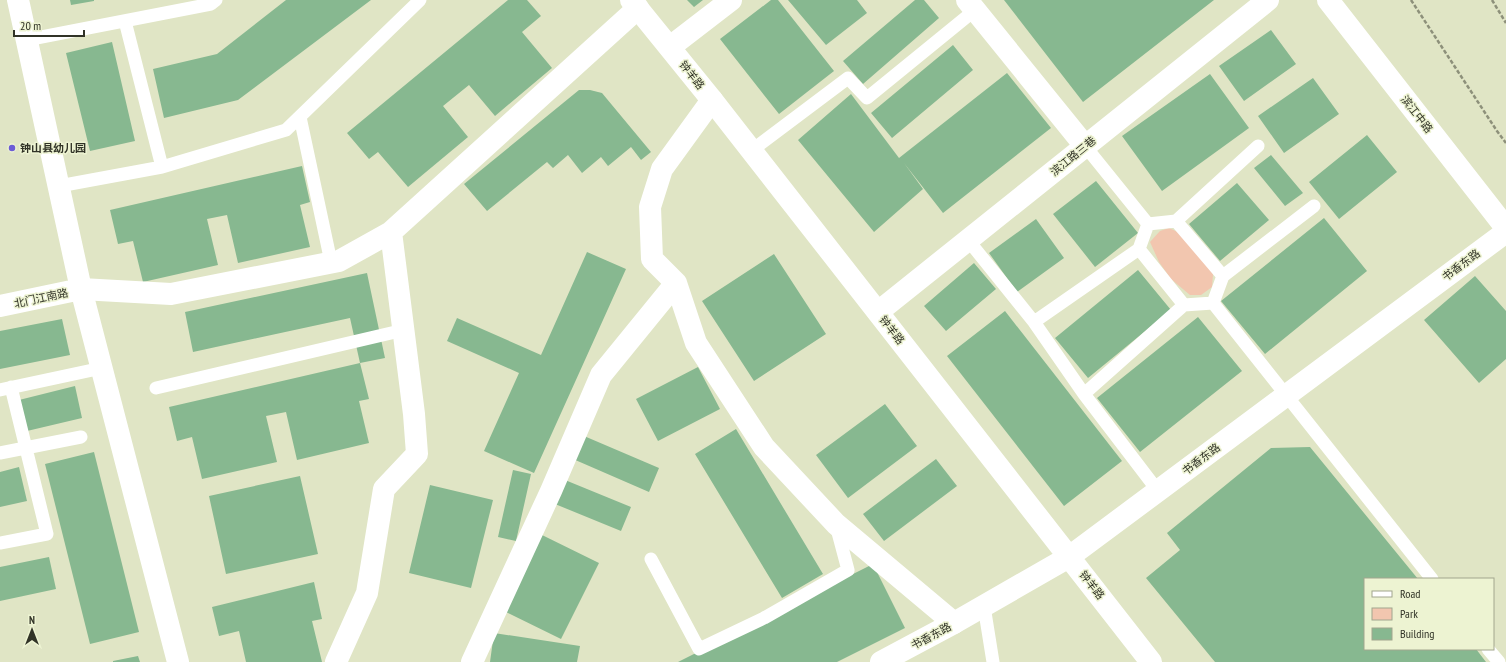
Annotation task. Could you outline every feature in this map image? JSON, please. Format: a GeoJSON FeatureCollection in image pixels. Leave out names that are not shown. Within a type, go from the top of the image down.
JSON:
{"type":"FeatureCollection","features":[{"type":"Feature","properties":{"kind":"street"},"geometry":{"type":"LineString","coordinates":[[18,0],[81,289],[178,662]]}},
{"type":"Feature","properties":{"kind":"street"},"geometry":{"type":"LineString","coordinates":[[670,47],[731,0]]}},
{"type":"Feature","properties":{"kind":"street","name":"滨江路三巷"},"geometry":{"type":"LineString","coordinates":[[878,312],[1268,0]]}},
{"type":"Feature","properties":{"kind":"street","name":"滨江中路"},"geometry":{"type":"LineString","coordinates":[[1328,0],[1506,228]]}},
{"type":"Feature","properties":{"kind":"street","name":"钟羊路"},"geometry":{"type":"LineString","coordinates":[[634,4],[712,100],[1151,662]]}},
{"type":"Feature","properties":{"kind":"street","name":"北门江南路"},"geometry":{"type":"LineString","coordinates":[[0,306],[81,289],[171,294],[339,261],[391,232],[634,4]]}},
{"type":"Feature","properties":{"kind":"street"},"geometry":{"type":"LineString","coordinates":[[971,5],[1085,146]]}},
{"type":"Feature","properties":{"kind":"street"},"geometry":{"type":"LineString","coordinates":[[712,100],[662,169],[650,207],[652,259],[676,283],[696,343],[764,447],[836,524],[954,623]]}},
{"type":"Feature","properties":{"kind":"street"},"geometry":{"type":"LineString","coordinates":[[336,662],[367,593],[384,489],[417,454],[414,414],[391,232]]}},
{"type":"Feature","properties":{"kind":"street","name":"书香东路"},"geometry":{"type":"LineString","coordinates":[[881,662],[954,623],[1069,557],[1506,232]]}},
{"type":"Feature","properties":{"kind":"street"},"geometry":{"type":"LineString","coordinates":[[472,662],[551,491],[602,375],[676,283]]}},
{"type":"Feature","properties":{"kind":"lane"},"geometry":{"type":"LineString","coordinates":[[26,40],[211,4],[216,0]]}},
{"type":"Feature","properties":{"kind":"lane"},"geometry":{"type":"LineString","coordinates":[[58,186],[162,167],[286,130],[420,0]]}},
{"type":"Feature","properties":{"kind":"lane"},"geometry":{"type":"LineString","coordinates":[[751,151],[848,78],[867,98],[971,5]]}},
{"type":"Feature","properties":{"kind":"lane"},"geometry":{"type":"LineString","coordinates":[[125,21],[162,167]]}},
{"type":"Feature","properties":{"kind":"lane"},"geometry":{"type":"LineString","coordinates":[[300,117],[331,262]]}},
{"type":"Feature","properties":{"kind":"lane"},"geometry":{"type":"LineString","coordinates":[[1085,146],[1148,224]]}},
{"type":"Feature","properties":{"kind":"lane"},"geometry":{"type":"LineString","coordinates":[[1148,224],[1176,221],[1258,146]]}},
{"type":"Feature","properties":{"kind":"lane"},"geometry":{"type":"LineString","coordinates":[[1213,303],[1223,276],[1314,206]]}},
{"type":"Feature","properties":{"kind":"lane"},"geometry":{"type":"LineString","coordinates":[[1176,221],[1223,276]]}},
{"type":"Feature","properties":{"kind":"lane"},"geometry":{"type":"LineString","coordinates":[[1034,322],[1139,249],[1148,224]]}},
{"type":"Feature","properties":{"kind":"lane"},"geometry":{"type":"LineString","coordinates":[[968,240],[1034,322],[1084,394],[1158,491]]}},
{"type":"Feature","properties":{"kind":"lane"},"geometry":{"type":"LineString","coordinates":[[1139,249],[1184,305]]}},
{"type":"Feature","properties":{"kind":"lane"},"geometry":{"type":"LineString","coordinates":[[1213,303],[1431,578]]}},
{"type":"Feature","properties":{"kind":"lane"},"geometry":{"type":"LineString","coordinates":[[1084,394],[1184,305],[1213,303]]}},
{"type":"Feature","properties":{"kind":"lane"},"geometry":{"type":"LineString","coordinates":[[156,388],[404,330]]}},
{"type":"Feature","properties":{"kind":"lane"},"geometry":{"type":"LineString","coordinates":[[0,543],[48,534],[26,448],[6,388],[102,368]]}},
{"type":"Feature","properties":{"kind":"lane"},"geometry":{"type":"LineString","coordinates":[[0,453],[81,437]]}},
{"type":"Feature","properties":{"kind":"lane"},"geometry":{"type":"LineString","coordinates":[[651,559],[699,649],[764,618],[848,570],[836,524]]}},
{"type":"Feature","properties":{"kind":"lane"},"geometry":{"type":"LineString","coordinates":[[984,606],[992,662]]}},
{"type":"Feature","properties":{"kind":"lane"},"geometry":{"type":"LineString","coordinates":[[1489,650],[1498,662]]}},
{"type":"Feature","properties":{"kind":"path"},"geometry":{"type":"LineString","coordinates":[[1411,0],[1506,143]]}},
{"type":"Feature","properties":{"kind":"path"},"geometry":{"type":"LineString","coordinates":[[1492,0],[1506,23]]}},
{"type":"Feature","properties":{"kind":"green space"},"geometry":{"type":"Polygon","coordinates":[[[1169,228],[1180,233],[1203,259],[1213,274],[1212,287],[1201,295],[1190,295],[1171,279],[1159,262],[1150,242],[1160,231],[1169,228]]]}},
{"type":"Feature","properties":{"kind":"building"},"geometry":{"type":"Polygon","coordinates":[[[70,0],[94,0],[94,1],[71,5],[70,0]]]}},
{"type":"Feature","properties":{"kind":"building"},"geometry":{"type":"Polygon","coordinates":[[[286,0],[371,0],[238,100],[164,118],[153,69],[217,54],[286,0]]]}},
{"type":"Feature","properties":{"kind":"building"},"geometry":{"type":"Polygon","coordinates":[[[508,0],[527,0],[541,16],[522,32],[552,68],[495,116],[469,85],[443,106],[468,137],[408,187],[378,152],[369,159],[347,133],[508,0]]]}},
{"type":"Feature","properties":{"kind":"building"},"geometry":{"type":"Polygon","coordinates":[[[687,0],[703,0],[694,7],[687,0]]]}},
{"type":"Feature","properties":{"kind":"building"},"geometry":{"type":"Polygon","coordinates":[[[771,0],[778,0],[834,71],[779,114],[720,39],[771,0]]]}},
{"type":"Feature","properties":{"kind":"building"},"geometry":{"type":"Polygon","coordinates":[[[788,0],[857,0],[867,13],[826,45],[788,0]]]}},
{"type":"Feature","properties":{"kind":"building"},"geometry":{"type":"Polygon","coordinates":[[[915,0],[924,0],[939,18],[863,84],[843,61],[915,0]]]}},
{"type":"Feature","properties":{"kind":"building"},"geometry":{"type":"Polygon","coordinates":[[[1004,0],[1214,0],[1083,102],[1004,0]]]}},
{"type":"Feature","properties":{"kind":"building"},"geometry":{"type":"Polygon","coordinates":[[[1271,30],[1296,64],[1244,101],[1219,66],[1271,30]]]}},
{"type":"Feature","properties":{"kind":"building"},"geometry":{"type":"Polygon","coordinates":[[[112,42],[135,141],[90,151],[66,53],[112,42]]]}},
{"type":"Feature","properties":{"kind":"building"},"geometry":{"type":"Polygon","coordinates":[[[953,45],[973,70],[892,138],[871,113],[953,45]]]}},
{"type":"Feature","properties":{"kind":"building"},"geometry":{"type":"Polygon","coordinates":[[[1007,73],[1051,128],[943,213],[904,163],[923,189],[874,232],[798,140],[851,94],[899,158],[1007,73]]]}},
{"type":"Feature","properties":{"kind":"building"},"geometry":{"type":"Polygon","coordinates":[[[1210,74],[1249,128],[1162,191],[1122,136],[1210,74]]]}},
{"type":"Feature","properties":{"kind":"building"},"geometry":{"type":"Polygon","coordinates":[[[1313,78],[1339,114],[1284,153],[1258,116],[1313,78]]]}},
{"type":"Feature","properties":{"kind":"building"},"geometry":{"type":"Polygon","coordinates":[[[579,90],[590,90],[602,93],[651,152],[641,160],[631,147],[608,166],[601,157],[582,173],[568,155],[553,168],[547,162],[487,211],[464,184],[579,90]]]}},
{"type":"Feature","properties":{"kind":"building"},"geometry":{"type":"Polygon","coordinates":[[[1367,135],[1397,172],[1339,219],[1309,182],[1367,135]]]}},
{"type":"Feature","properties":{"kind":"building"},"geometry":{"type":"Polygon","coordinates":[[[1271,155],[1303,193],[1285,206],[1254,168],[1271,155]]]}},
{"type":"Feature","properties":{"kind":"building"},"geometry":{"type":"Polygon","coordinates":[[[302,166],[310,202],[300,205],[310,247],[238,263],[227,215],[207,219],[218,265],[143,282],[133,241],[118,244],[110,210],[302,166]]]}},
{"type":"Feature","properties":{"kind":"building"},"geometry":{"type":"Polygon","coordinates":[[[1096,181],[1138,233],[1095,267],[1053,214],[1096,181]]]}},
{"type":"Feature","properties":{"kind":"building"},"geometry":{"type":"Polygon","coordinates":[[[1237,183],[1269,220],[1220,261],[1189,224],[1237,183]]]}},
{"type":"Feature","properties":{"kind":"building"},"geometry":{"type":"Polygon","coordinates":[[[1324,218],[1367,271],[1265,354],[1221,301],[1324,218]]]}},
{"type":"Feature","properties":{"kind":"building"},"geometry":{"type":"Polygon","coordinates":[[[1036,219],[1064,258],[1017,292],[989,253],[1036,219]]]}},
{"type":"Feature","properties":{"kind":"building"},"geometry":{"type":"Polygon","coordinates":[[[587,252],[626,269],[534,473],[484,451],[519,373],[447,341],[457,318],[541,355],[587,252]]]}},
{"type":"Feature","properties":{"kind":"building"},"geometry":{"type":"Polygon","coordinates":[[[774,254],[826,334],[754,381],[702,301],[774,254]]]}},
{"type":"Feature","properties":{"kind":"building"},"geometry":{"type":"Polygon","coordinates":[[[974,263],[996,289],[946,331],[924,306],[974,263]]]}},
{"type":"Feature","properties":{"kind":"building"},"geometry":{"type":"Polygon","coordinates":[[[1138,270],[1171,310],[1088,378],[1055,338],[1138,270]]]}},
{"type":"Feature","properties":{"kind":"building"},"geometry":{"type":"Polygon","coordinates":[[[367,273],[385,358],[360,363],[350,318],[193,352],[185,312],[367,273]]]}},
{"type":"Feature","properties":{"kind":"building"},"geometry":{"type":"Polygon","coordinates":[[[1475,276],[1506,311],[1506,359],[1479,383],[1424,320],[1475,276]]]}},
{"type":"Feature","properties":{"kind":"building"},"geometry":{"type":"Polygon","coordinates":[[[1005,311],[1122,461],[1064,506],[947,356],[1005,311]]]}},
{"type":"Feature","properties":{"kind":"building"},"geometry":{"type":"Polygon","coordinates":[[[1198,317],[1242,371],[1140,452],[1097,398],[1198,317]]]}},
{"type":"Feature","properties":{"kind":"building"},"geometry":{"type":"Polygon","coordinates":[[[62,319],[70,355],[0,369],[0,331],[62,319]]]}},
{"type":"Feature","properties":{"kind":"building"},"geometry":{"type":"Polygon","coordinates":[[[360,363],[369,399],[359,401],[369,443],[297,460],[286,412],[266,416],[277,462],[202,479],[192,437],[177,441],[169,407],[360,363]]]}},
{"type":"Feature","properties":{"kind":"building"},"geometry":{"type":"Polygon","coordinates":[[[698,367],[720,409],[658,441],[636,399],[698,367]]]}},
{"type":"Feature","properties":{"kind":"building"},"geometry":{"type":"Polygon","coordinates":[[[75,386],[82,418],[27,431],[19,400],[75,386]]]}},
{"type":"Feature","properties":{"kind":"building"},"geometry":{"type":"Polygon","coordinates":[[[885,404],[917,446],[848,498],[816,455],[885,404]]]}},
{"type":"Feature","properties":{"kind":"building"},"geometry":{"type":"Polygon","coordinates":[[[736,429],[823,574],[782,598],[695,454],[736,429]]]}},
{"type":"Feature","properties":{"kind":"building"},"geometry":{"type":"Polygon","coordinates":[[[584,436],[659,468],[649,492],[573,459],[584,436]]]}},
{"type":"Feature","properties":{"kind":"building"},"geometry":{"type":"Polygon","coordinates":[[[1310,447],[1417,578],[1364,578],[1364,650],[1477,650],[1486,662],[1215,662],[1146,578],[1180,550],[1167,533],[1271,448],[1310,447]]]}},
{"type":"Feature","properties":{"kind":"building"},"geometry":{"type":"Polygon","coordinates":[[[94,452],[139,632],[90,644],[45,464],[94,452]]]}},
{"type":"Feature","properties":{"kind":"building"},"geometry":{"type":"Polygon","coordinates":[[[936,459],[957,486],[884,541],[863,514],[936,459]]]}},
{"type":"Feature","properties":{"kind":"building"},"geometry":{"type":"Polygon","coordinates":[[[19,467],[27,501],[0,507],[0,472],[19,467]]]}},
{"type":"Feature","properties":{"kind":"building"},"geometry":{"type":"Polygon","coordinates":[[[513,470],[531,474],[516,541],[498,537],[513,470]]]}},
{"type":"Feature","properties":{"kind":"building"},"geometry":{"type":"Polygon","coordinates":[[[300,476],[318,554],[226,574],[209,496],[300,476]]]}},
{"type":"Feature","properties":{"kind":"building"},"geometry":{"type":"Polygon","coordinates":[[[565,480],[631,507],[621,531],[555,504],[565,480]]]}},
{"type":"Feature","properties":{"kind":"building"},"geometry":{"type":"Polygon","coordinates":[[[430,485],[493,500],[471,588],[409,573],[430,485]]]}},
{"type":"Feature","properties":{"kind":"building"},"geometry":{"type":"Polygon","coordinates":[[[542,535],[599,563],[561,639],[504,611],[542,535]]]}},
{"type":"Feature","properties":{"kind":"building"},"geometry":{"type":"Polygon","coordinates":[[[49,557],[56,589],[0,601],[0,567],[49,557]]]}},
{"type":"Feature","properties":{"kind":"building"},"geometry":{"type":"Polygon","coordinates":[[[873,564],[905,628],[837,662],[678,662],[873,564]]]}},
{"type":"Feature","properties":{"kind":"building"},"geometry":{"type":"Polygon","coordinates":[[[314,582],[322,619],[312,621],[322,662],[246,662],[239,631],[219,636],[212,607],[314,582]]]}},
{"type":"Feature","properties":{"kind":"building"},"geometry":{"type":"Polygon","coordinates":[[[494,633],[580,646],[577,662],[490,662],[494,633]]]}},
{"type":"Feature","properties":{"kind":"building"},"geometry":{"type":"Polygon","coordinates":[[[138,656],[140,662],[113,662],[113,661],[138,656]]]}},
{"type":"Feature","properties":{"kind":"place","name":"钟山县幼儿园"},"geometry":{"type":"Point","coordinates":[12,148]}}]}
